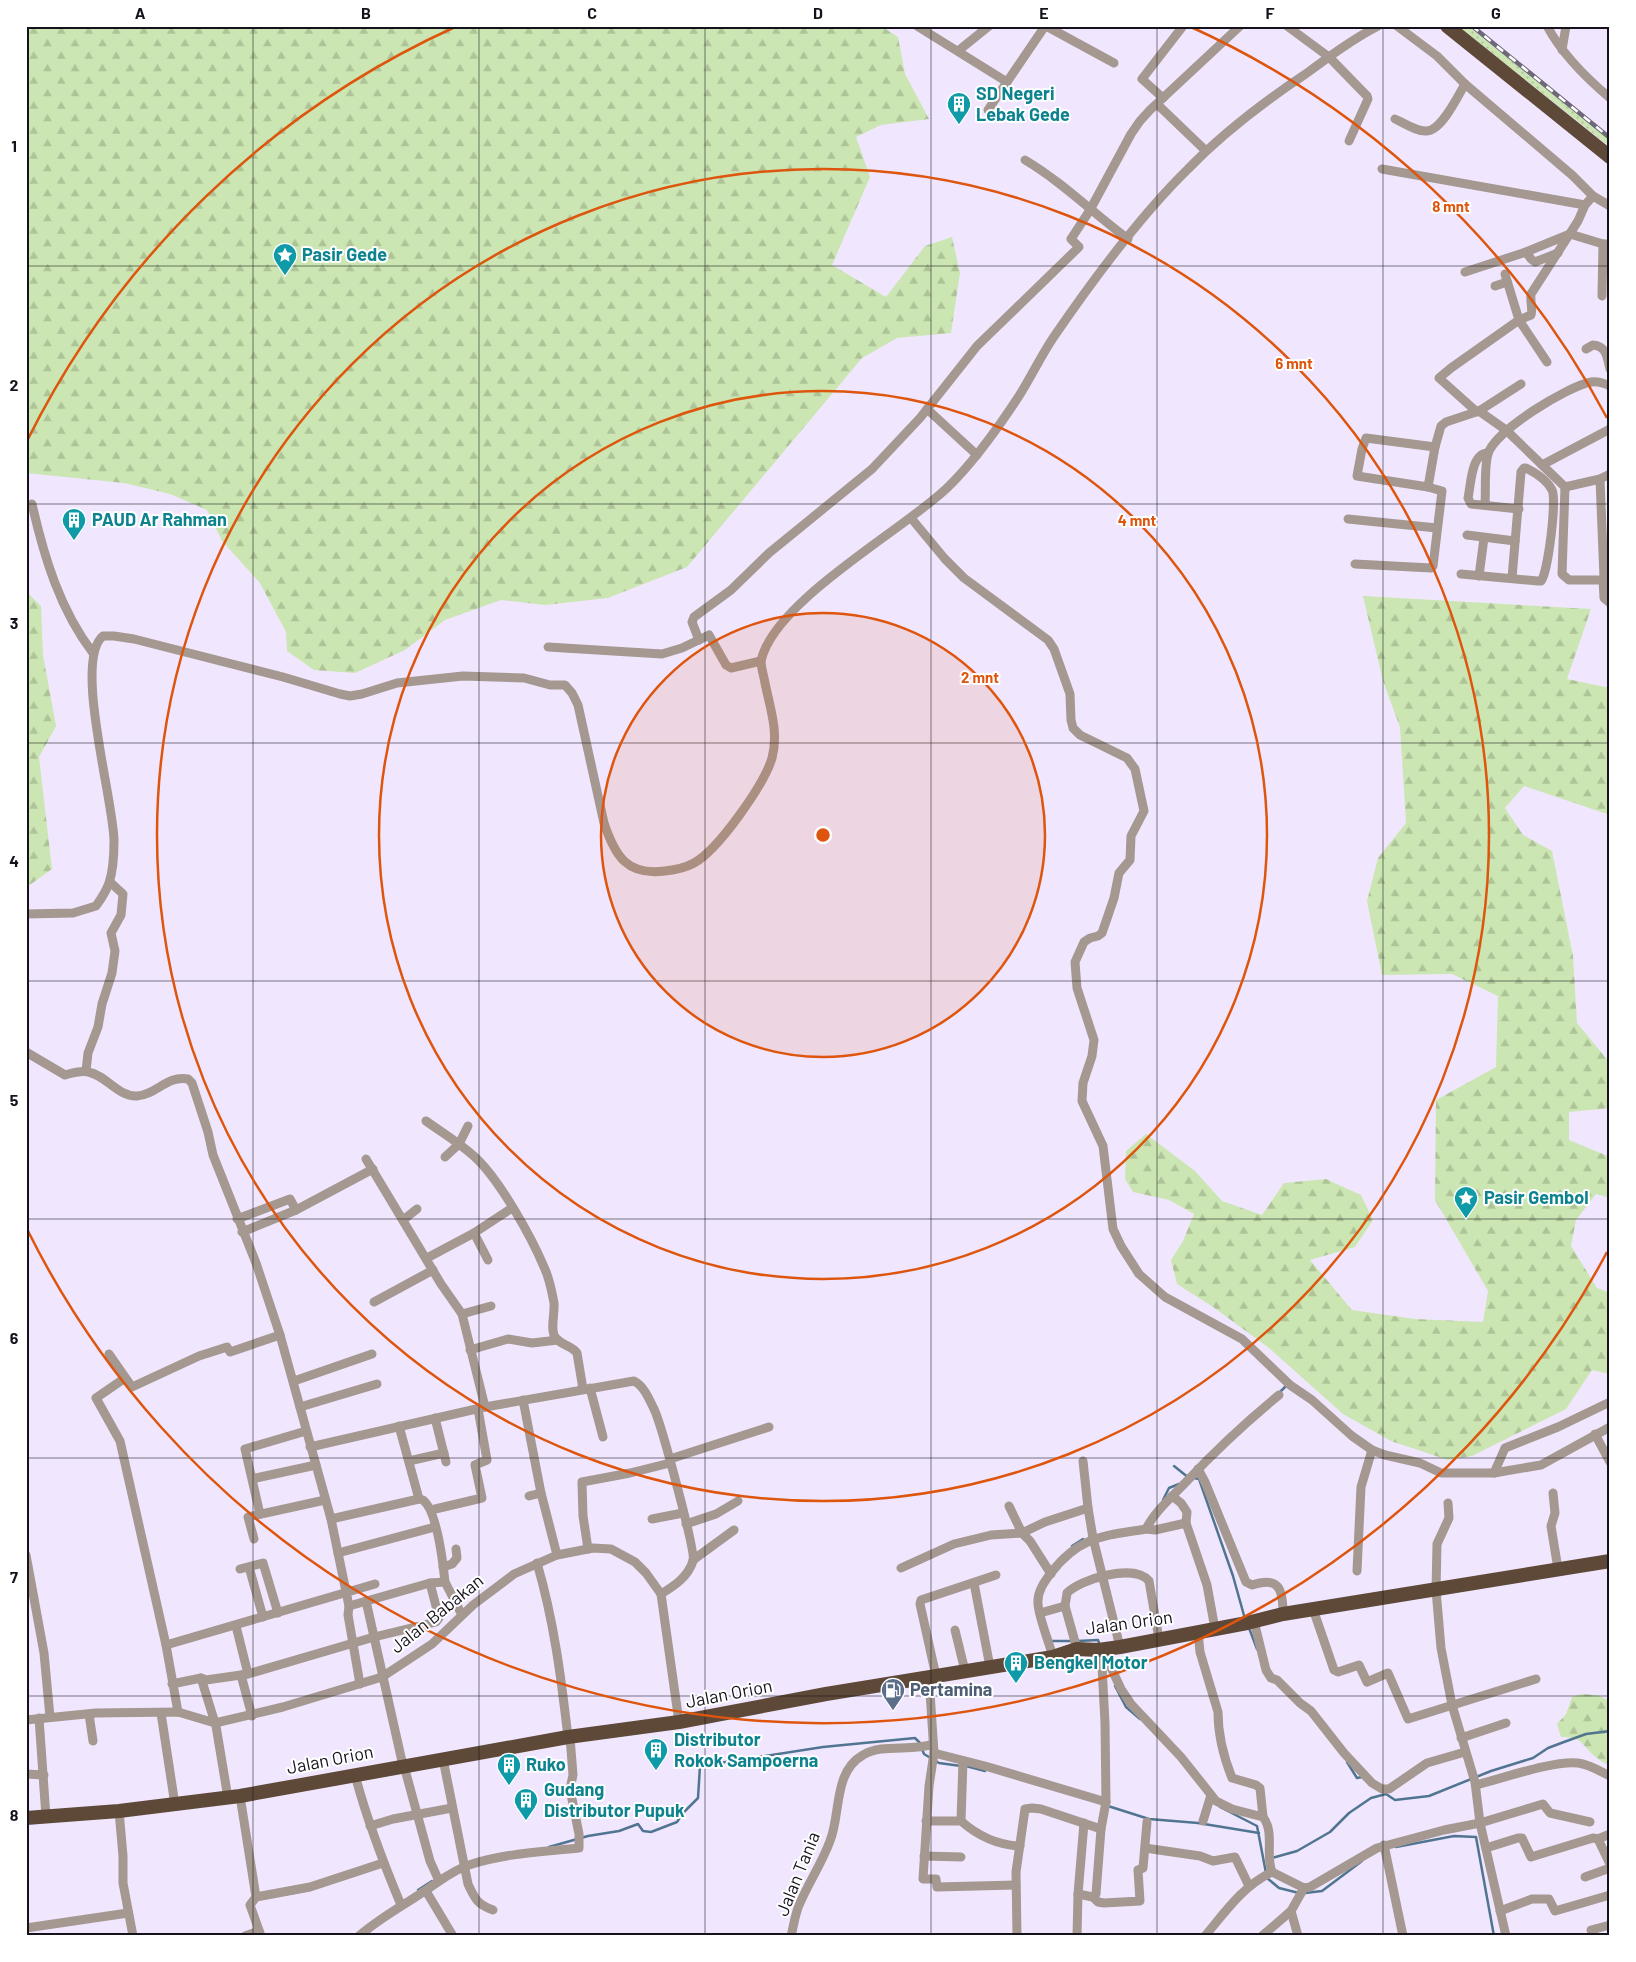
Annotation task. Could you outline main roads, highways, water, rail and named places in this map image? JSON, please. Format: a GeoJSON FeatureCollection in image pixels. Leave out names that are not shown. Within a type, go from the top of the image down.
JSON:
{"type":"FeatureCollection","features":[{"type":"Feature","properties":{"kind":"highway"},"geometry":{"type":"LineString","coordinates":[[1447,26],[1610,157]]}},
{"type":"Feature","properties":{"kind":"highway","name":"Jalan Orion"},"geometry":{"type":"LineString","coordinates":[[26,1818],[120,1811],[234,1797],[569,1737],[679,1722],[826,1694],[1053,1657],[1077,1649],[1106,1649],[1251,1622],[1283,1614],[1610,1561]]}},
{"type":"Feature","properties":{"kind":"waterway"},"geometry":{"type":"LineString","coordinates":[[1279,1393],[1285,1387]]}},
{"type":"Feature","properties":{"kind":"waterway"},"geometry":{"type":"LineString","coordinates":[[1174,1466],[1189,1478]]}},
{"type":"Feature","properties":{"kind":"waterway"},"geometry":{"type":"LineString","coordinates":[[1194,1478],[1199,1479],[1233,1576],[1245,1619]]}},
{"type":"Feature","properties":{"kind":"waterway"},"geometry":{"type":"LineString","coordinates":[[1163,1500],[1169,1488],[1179,1484]]}},
{"type":"Feature","properties":{"kind":"waterway"},"geometry":{"type":"LineString","coordinates":[[1072,1546],[1083,1539]]}},
{"type":"Feature","properties":{"kind":"waterway"},"geometry":{"type":"LineString","coordinates":[[1249,1628],[1257,1649]]}},
{"type":"Feature","properties":{"kind":"waterway"},"geometry":{"type":"LineString","coordinates":[[1078,1641],[1098,1640],[1100,1646]]}},
{"type":"Feature","properties":{"kind":"waterway"},"geometry":{"type":"LineString","coordinates":[[1052,1641],[1072,1641]]}},
{"type":"Feature","properties":{"kind":"waterway"},"geometry":{"type":"LineString","coordinates":[[1115,1686],[1126,1707],[1140,1719]]}},
{"type":"Feature","properties":{"kind":"waterway"},"geometry":{"type":"LineString","coordinates":[[1272,1858],[1297,1851],[1330,1832],[1349,1813],[1371,1798],[1386,1794],[1395,1800],[1429,1796],[1491,1771],[1533,1758],[1548,1748],[1586,1734],[1610,1731]]}},
{"type":"Feature","properties":{"kind":"waterway"},"geometry":{"type":"LineString","coordinates":[[549,1847],[588,1836],[619,1831],[638,1824],[643,1831],[651,1832],[677,1822],[698,1798],[700,1766],[823,1747],[915,1738],[921,1744]]}},
{"type":"Feature","properties":{"kind":"waterway"},"geometry":{"type":"LineString","coordinates":[[922,1749],[924,1754],[939,1763],[961,1766]]}},
{"type":"Feature","properties":{"kind":"waterway"},"geometry":{"type":"LineString","coordinates":[[1347,1762],[1357,1778],[1362,1777]]}},
{"type":"Feature","properties":{"kind":"waterway"},"geometry":{"type":"LineString","coordinates":[[966,1766],[985,1771]]}},
{"type":"Feature","properties":{"kind":"waterway"},"geometry":{"type":"LineString","coordinates":[[1108,1806],[1149,1819],[1198,1823],[1259,1833]]}},
{"type":"Feature","properties":{"kind":"waterway"},"geometry":{"type":"LineString","coordinates":[[1220,1807],[1257,1826],[1266,1873]]}},
{"type":"Feature","properties":{"kind":"waterway"},"geometry":{"type":"LineString","coordinates":[[1396,1847],[1454,1836],[1476,1837],[1494,1936]]}},
{"type":"Feature","properties":{"kind":"waterway"},"geometry":{"type":"LineString","coordinates":[[1305,1893],[1322,1891],[1362,1861]]}},
{"type":"Feature","properties":{"kind":"waterway"},"geometry":{"type":"LineString","coordinates":[[1267,1878],[1279,1888],[1299,1893]]}},
{"type":"Feature","properties":{"kind":"waterway"},"geometry":{"type":"LineString","coordinates":[[418,1890],[432,1881]]}},
{"type":"Feature","properties":{"kind":"railway"},"geometry":{"type":"LineString","coordinates":[[1472,26],[1610,138]]}},
{"type":"Feature","properties":{"kind":"place","name":"SD Negeri Lebak Gede"},"geometry":{"type":"Point","coordinates":[959,125]}},
{"type":"Feature","properties":{"kind":"place","name":"Pasir Gede"},"geometry":{"type":"Point","coordinates":[285,276]}},
{"type":"Feature","properties":{"kind":"place","name":"PAUD Ar Rahman"},"geometry":{"type":"Point","coordinates":[74,541]}},
{"type":"Feature","properties":{"kind":"place","name":"Pasir Gembol"},"geometry":{"type":"Point","coordinates":[1466,1219]}},
{"type":"Feature","properties":{"kind":"place","name":"Bengkel Motor"},"geometry":{"type":"Point","coordinates":[1016,1684]}},
{"type":"Feature","properties":{"kind":"place","name":"Pertamina"},"geometry":{"type":"Point","coordinates":[893,1711]}},
{"type":"Feature","properties":{"kind":"place","name":"Distributor Rokok Sampoerna"},"geometry":{"type":"Point","coordinates":[656,1771]}},
{"type":"Feature","properties":{"kind":"place","name":"Ruko"},"geometry":{"type":"Point","coordinates":[509,1786]}},
{"type":"Feature","properties":{"kind":"place","name":"Gudang Distributor Pupuk"},"geometry":{"type":"Point","coordinates":[526,1821]}}]}
